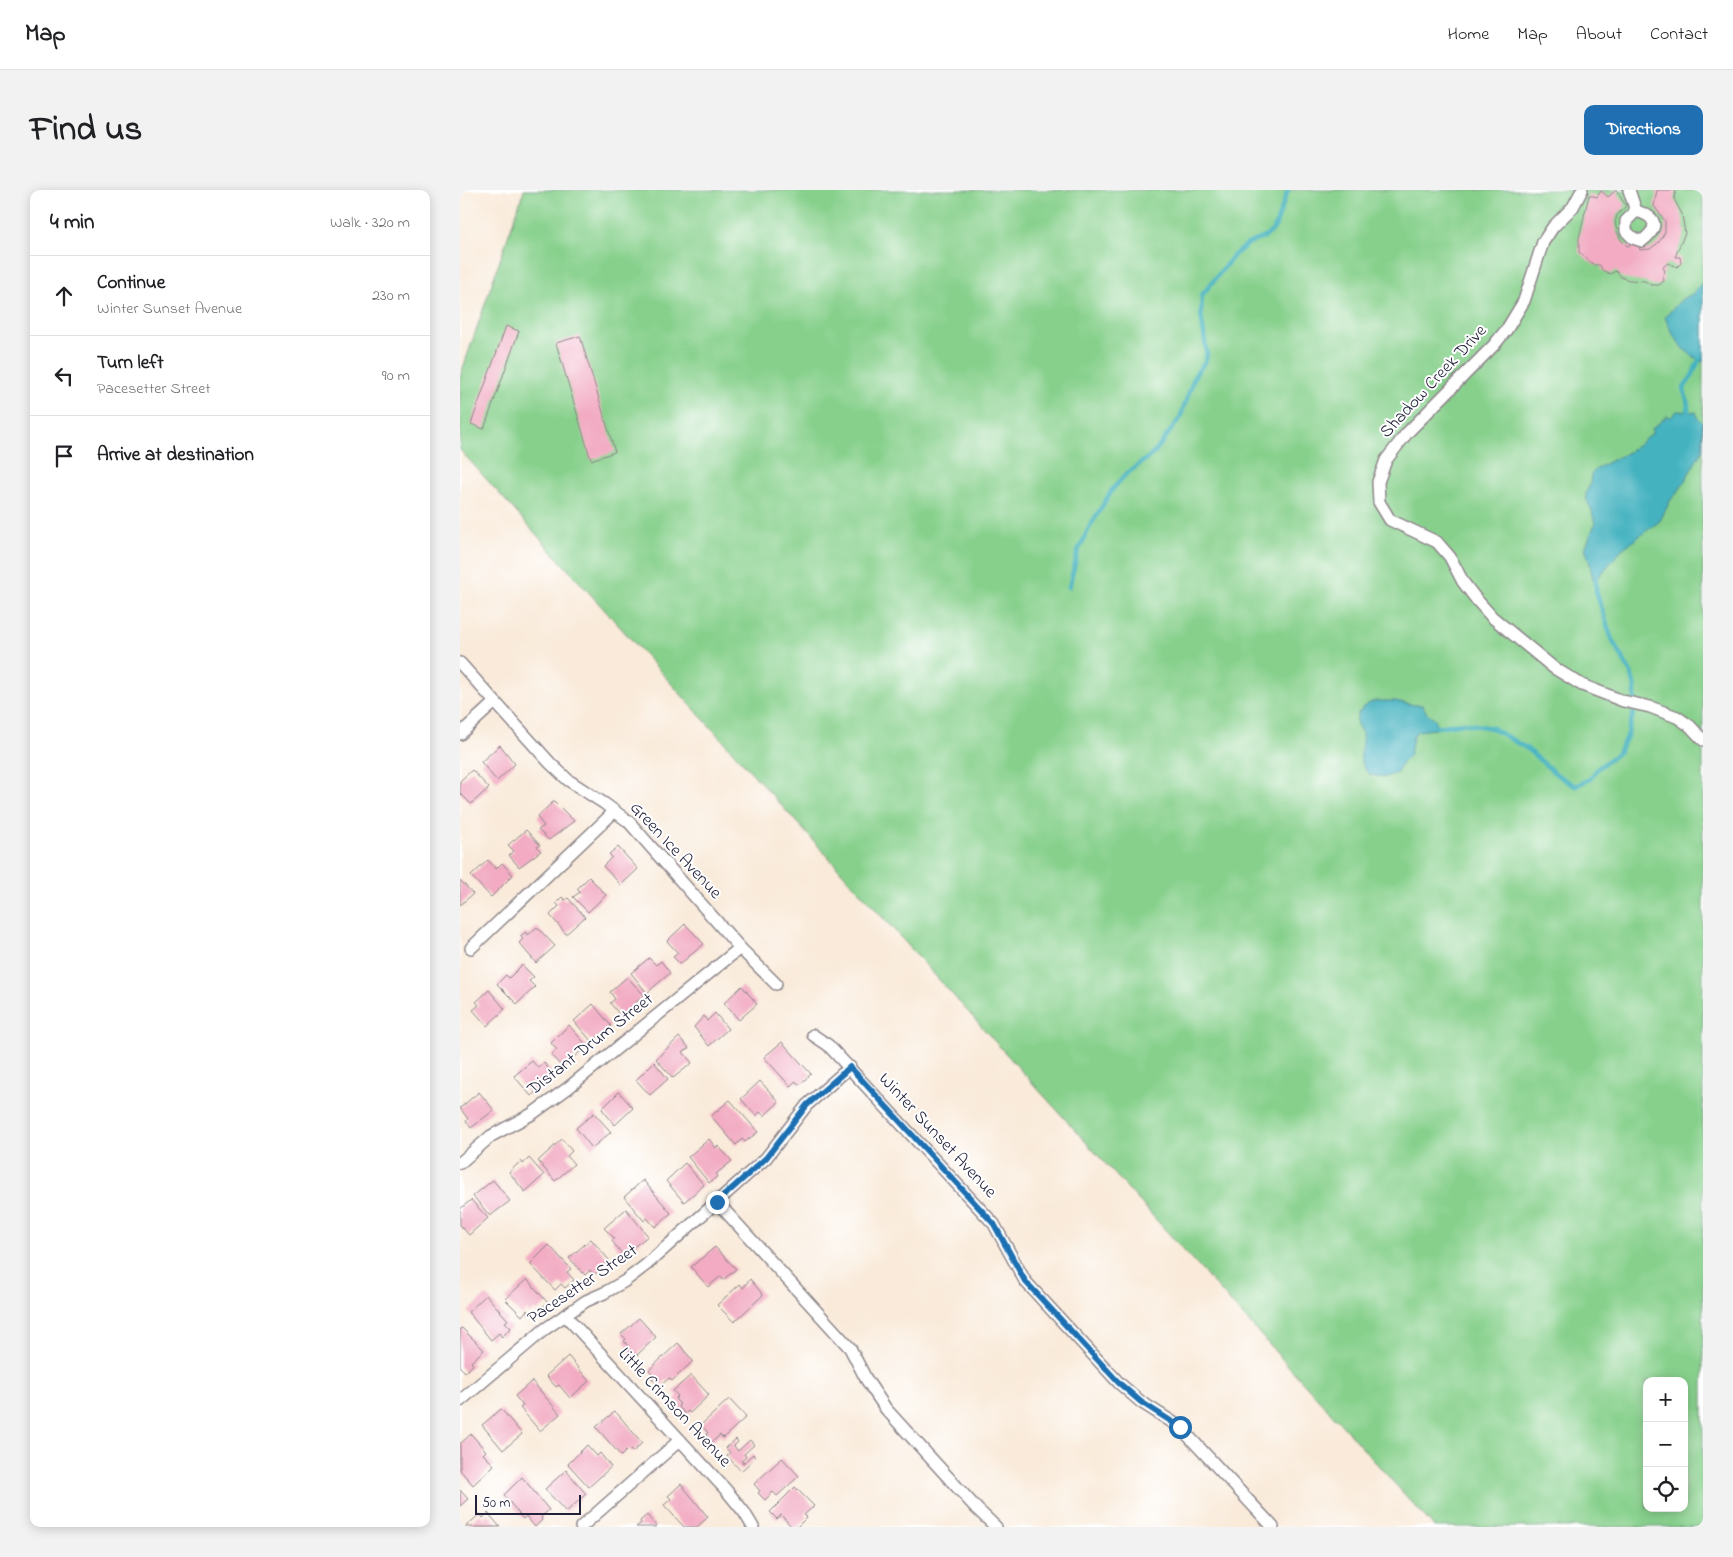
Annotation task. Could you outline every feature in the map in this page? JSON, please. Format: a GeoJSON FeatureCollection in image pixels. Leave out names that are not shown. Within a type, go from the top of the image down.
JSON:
{"type":"FeatureCollection","features":[{"type":"Feature","properties":{"kind":"street","name":"Shadow Creek Drive"},"geometry":{"type":"LineString","coordinates":[[1582,190],[1572,207],[1553,227],[1543,242],[1524,301],[1507,329],[1494,345],[1407,434],[1386,460],[1378,482],[1379,502],[1390,520],[1436,542],[1450,557],[1463,582],[1492,617],[1554,668],[1582,685],[1623,701],[1650,707],[1677,717],[1690,726],[1703,740]]}},
{"type":"Feature","properties":{"kind":"street"},"geometry":{"type":"LineString","coordinates":[[1629,190],[1636,211]]}},
{"type":"Feature","properties":{"kind":"street","name":"Green Ice Avenue"},"geometry":{"type":"LineString","coordinates":[[460,663],[550,763],[568,780],[629,822],[740,948],[776,984]]}},
{"type":"Feature","properties":{"kind":"street"},"geometry":{"type":"LineString","coordinates":[[460,734],[495,702]]}},
{"type":"Feature","properties":{"kind":"street"},"geometry":{"type":"LineString","coordinates":[[471,948],[615,812]]}},
{"type":"Feature","properties":{"kind":"street","name":"Distant Drum Street"},"geometry":{"type":"LineString","coordinates":[[460,1163],[491,1136],[532,1114],[568,1088],[740,948]]}},
{"type":"Feature","properties":{"kind":"street","name":"Winter Sunset Avenue"},"geometry":{"type":"LineString","coordinates":[[813,1035],[828,1045],[850,1067],[994,1224],[1025,1281],[1119,1383],[1141,1402],[1180,1427],[1197,1443],[1273,1527]]}},
{"type":"Feature","properties":{"kind":"street","name":"Pacesetter Street"},"geometry":{"type":"LineString","coordinates":[[460,1402],[530,1342],[565,1316],[586,1301],[625,1281],[646,1265],[766,1158],[807,1105],[850,1067]]}},
{"type":"Feature","properties":{"kind":"street"},"geometry":{"type":"LineString","coordinates":[[717,1202],[850,1348],[866,1379],[886,1409],[977,1509],[996,1527]]}},
{"type":"Feature","properties":{"kind":"street","name":"Little Crimson Avenue"},"geometry":{"type":"LineString","coordinates":[[565,1316],[735,1501],[753,1527]]}},
{"type":"Feature","properties":{"kind":"street"},"geometry":{"type":"LineString","coordinates":[[581,1527],[680,1440]]}},
{"type":"Feature","properties":{"kind":"green space"},"geometry":{"type":"Polygon","coordinates":[[[524,190],[1703,190],[1703,1527],[1434,1527],[460,450],[460,377],[524,190]]]}},
{"type":"Feature","properties":{"kind":"water"},"geometry":{"type":"Polygon","coordinates":[[[1703,281],[1703,362],[1684,349],[1671,331],[1665,317],[1682,299],[1694,293],[1703,281]]]}},
{"type":"Feature","properties":{"kind":"water"},"geometry":{"type":"Polygon","coordinates":[[[1677,411],[1696,412],[1702,422],[1703,449],[1680,489],[1670,501],[1660,521],[1622,549],[1596,580],[1593,579],[1585,548],[1595,524],[1586,498],[1591,474],[1633,449],[1652,434],[1652,429],[1667,416],[1671,417],[1677,411]]]}},
{"type":"Feature","properties":{"kind":"water"},"geometry":{"type":"Polygon","coordinates":[[[1375,701],[1395,701],[1423,705],[1426,712],[1436,722],[1436,729],[1417,731],[1413,737],[1410,755],[1402,763],[1397,773],[1385,777],[1370,775],[1362,764],[1361,759],[1362,734],[1357,724],[1357,716],[1365,706],[1375,701]]]}},
{"type":"Feature","properties":{"kind":"building"},"geometry":{"type":"Polygon","coordinates":[[[1616,190],[1626,206],[1617,215],[1615,222],[1617,232],[1627,246],[1634,244],[1639,246],[1640,250],[1650,249],[1659,242],[1665,232],[1665,221],[1654,206],[1657,190],[1676,190],[1674,199],[1682,214],[1685,233],[1675,257],[1680,257],[1681,263],[1677,267],[1668,263],[1663,267],[1665,271],[1663,275],[1664,281],[1659,285],[1651,285],[1645,281],[1629,280],[1621,277],[1616,271],[1610,274],[1602,270],[1600,265],[1594,265],[1579,252],[1579,238],[1589,195],[1597,197],[1601,191],[1608,197],[1616,190]]]}},
{"type":"Feature","properties":{"kind":"building"},"geometry":{"type":"Polygon","coordinates":[[[506,326],[519,331],[484,429],[471,424],[506,326]]]}},
{"type":"Feature","properties":{"kind":"building"},"geometry":{"type":"Polygon","coordinates":[[[580,336],[615,452],[591,460],[556,343],[580,336]]]}},
{"type":"Feature","properties":{"kind":"building"},"geometry":{"type":"Polygon","coordinates":[[[500,745],[515,764],[497,781],[481,762],[500,745]]]}},
{"type":"Feature","properties":{"kind":"building"},"geometry":{"type":"Polygon","coordinates":[[[472,770],[489,788],[471,804],[460,793],[460,781],[472,770]]]}},
{"type":"Feature","properties":{"kind":"building"},"geometry":{"type":"Polygon","coordinates":[[[554,801],[574,821],[549,840],[538,830],[544,826],[537,817],[554,801]]]}},
{"type":"Feature","properties":{"kind":"building"},"geometry":{"type":"Polygon","coordinates":[[[526,830],[540,845],[537,847],[541,851],[519,867],[509,855],[514,851],[508,845],[526,830]]]}},
{"type":"Feature","properties":{"kind":"building"},"geometry":{"type":"Polygon","coordinates":[[[618,847],[638,869],[621,885],[603,866],[612,857],[609,854],[618,847]]]}},
{"type":"Feature","properties":{"kind":"building"},"geometry":{"type":"Polygon","coordinates":[[[488,860],[496,869],[502,863],[513,875],[491,897],[471,876],[488,860]]]}},
{"type":"Feature","properties":{"kind":"building"},"geometry":{"type":"Polygon","coordinates":[[[589,877],[606,895],[588,912],[573,897],[580,892],[577,889],[589,877]]]}},
{"type":"Feature","properties":{"kind":"building"},"geometry":{"type":"Polygon","coordinates":[[[460,880],[473,894],[460,905],[460,880]]]}},
{"type":"Feature","properties":{"kind":"building"},"geometry":{"type":"Polygon","coordinates":[[[562,897],[565,900],[568,898],[585,917],[566,934],[550,915],[559,906],[556,903],[562,897]]]}},
{"type":"Feature","properties":{"kind":"building"},"geometry":{"type":"Polygon","coordinates":[[[685,924],[704,944],[680,964],[673,957],[678,953],[667,941],[685,924]]]}},
{"type":"Feature","properties":{"kind":"building"},"geometry":{"type":"Polygon","coordinates":[[[537,927],[555,946],[536,963],[519,943],[523,939],[520,936],[526,932],[528,935],[537,927]]]}},
{"type":"Feature","properties":{"kind":"building"},"geometry":{"type":"Polygon","coordinates":[[[649,958],[656,965],[661,961],[670,973],[647,993],[631,973],[649,958]]]}},
{"type":"Feature","properties":{"kind":"building"},"geometry":{"type":"Polygon","coordinates":[[[522,965],[534,977],[529,981],[535,987],[517,1004],[497,984],[506,975],[509,978],[522,965]]]}},
{"type":"Feature","properties":{"kind":"building"},"geometry":{"type":"Polygon","coordinates":[[[627,977],[644,995],[621,1016],[610,1003],[615,999],[610,992],[627,977]]]}},
{"type":"Feature","properties":{"kind":"building"},"geometry":{"type":"Polygon","coordinates":[[[742,986],[757,1004],[739,1020],[724,1003],[742,986]]]}},
{"type":"Feature","properties":{"kind":"building"},"geometry":{"type":"Polygon","coordinates":[[[489,990],[505,1009],[487,1026],[473,1010],[479,1005],[476,1002],[489,990]]]}},
{"type":"Feature","properties":{"kind":"building"},"geometry":{"type":"Polygon","coordinates":[[[593,1004],[611,1026],[592,1042],[574,1021],[593,1004]]]}},
{"type":"Feature","properties":{"kind":"building"},"geometry":{"type":"Polygon","coordinates":[[[715,1013],[728,1029],[709,1046],[694,1027],[704,1016],[707,1021],[715,1013]]]}},
{"type":"Feature","properties":{"kind":"building"},"geometry":{"type":"Polygon","coordinates":[[[569,1025],[587,1046],[562,1067],[551,1055],[557,1050],[551,1043],[569,1025]]]}},
{"type":"Feature","properties":{"kind":"building"},"geometry":{"type":"Polygon","coordinates":[[[679,1037],[689,1048],[683,1052],[692,1063],[673,1078],[656,1059],[679,1037]]]}},
{"type":"Feature","properties":{"kind":"building"},"geometry":{"type":"Polygon","coordinates":[[[782,1042],[811,1074],[799,1085],[796,1081],[790,1086],[764,1057],[782,1042]]]}},
{"type":"Feature","properties":{"kind":"building"},"geometry":{"type":"Polygon","coordinates":[[[532,1061],[538,1068],[544,1063],[555,1076],[531,1096],[514,1076],[532,1061]]]}},
{"type":"Feature","properties":{"kind":"building"},"geometry":{"type":"Polygon","coordinates":[[[654,1062],[668,1079],[650,1095],[636,1080],[654,1062]]]}},
{"type":"Feature","properties":{"kind":"building"},"geometry":{"type":"Polygon","coordinates":[[[760,1081],[779,1102],[764,1116],[760,1112],[756,1116],[741,1099],[760,1081]]]}},
{"type":"Feature","properties":{"kind":"building"},"geometry":{"type":"Polygon","coordinates":[[[479,1092],[494,1110],[471,1128],[466,1121],[468,1119],[460,1108],[479,1092]]]}},
{"type":"Feature","properties":{"kind":"building"},"geometry":{"type":"Polygon","coordinates":[[[619,1092],[633,1108],[615,1125],[602,1109],[619,1092]]]}},
{"type":"Feature","properties":{"kind":"building"},"geometry":{"type":"Polygon","coordinates":[[[730,1100],[758,1132],[745,1142],[742,1139],[736,1145],[711,1116],[730,1100]]]}},
{"type":"Feature","properties":{"kind":"building"},"geometry":{"type":"Polygon","coordinates":[[[594,1113],[611,1132],[592,1148],[576,1128],[594,1113]]]}},
{"type":"Feature","properties":{"kind":"building"},"geometry":{"type":"Polygon","coordinates":[[[562,1139],[572,1151],[567,1156],[574,1164],[555,1181],[538,1161],[562,1139]]]}},
{"type":"Feature","properties":{"kind":"building"},"geometry":{"type":"Polygon","coordinates":[[[709,1139],[716,1148],[718,1146],[732,1161],[716,1174],[718,1176],[709,1183],[688,1157],[709,1139]]]}},
{"type":"Feature","properties":{"kind":"building"},"geometry":{"type":"Polygon","coordinates":[[[529,1158],[544,1175],[525,1192],[509,1172],[521,1161],[523,1164],[529,1158]]]}},
{"type":"Feature","properties":{"kind":"building"},"geometry":{"type":"Polygon","coordinates":[[[685,1163],[704,1185],[684,1202],[666,1181],[685,1163]]]}},
{"type":"Feature","properties":{"kind":"building"},"geometry":{"type":"Polygon","coordinates":[[[493,1180],[510,1201],[490,1216],[473,1196],[493,1180]]]}},
{"type":"Feature","properties":{"kind":"building"},"geometry":{"type":"Polygon","coordinates":[[[643,1180],[671,1213],[655,1227],[647,1218],[644,1221],[624,1197],[643,1180]]]}},
{"type":"Feature","properties":{"kind":"building"},"geometry":{"type":"Polygon","coordinates":[[[471,1200],[488,1218],[469,1235],[460,1225],[460,1209],[471,1200]]]}},
{"type":"Feature","properties":{"kind":"building"},"geometry":{"type":"Polygon","coordinates":[[[626,1209],[648,1236],[623,1255],[612,1241],[614,1238],[604,1228],[626,1209]]]}},
{"type":"Feature","properties":{"kind":"building"},"geometry":{"type":"Polygon","coordinates":[[[591,1239],[609,1260],[594,1275],[590,1270],[585,1275],[569,1258],[591,1239]]]}},
{"type":"Feature","properties":{"kind":"building"},"geometry":{"type":"Polygon","coordinates":[[[549,1245],[571,1269],[567,1272],[574,1280],[565,1288],[561,1284],[555,1290],[530,1264],[549,1245]]]}},
{"type":"Feature","properties":{"kind":"building"},"geometry":{"type":"Polygon","coordinates":[[[715,1247],[736,1269],[723,1280],[721,1276],[708,1287],[691,1267],[715,1247]]]}},
{"type":"Feature","properties":{"kind":"building"},"geometry":{"type":"Polygon","coordinates":[[[527,1279],[548,1303],[529,1314],[527,1310],[522,1316],[505,1299],[527,1279]]]}},
{"type":"Feature","properties":{"kind":"building"},"geometry":{"type":"Polygon","coordinates":[[[750,1279],[763,1295],[734,1322],[717,1305],[740,1284],[743,1288],[750,1279]]]}},
{"type":"Feature","properties":{"kind":"building"},"geometry":{"type":"Polygon","coordinates":[[[486,1295],[508,1320],[505,1322],[511,1328],[502,1337],[499,1333],[491,1340],[468,1312],[486,1295]]]}},
{"type":"Feature","properties":{"kind":"building"},"geometry":{"type":"Polygon","coordinates":[[[639,1318],[656,1337],[637,1355],[633,1355],[627,1348],[629,1347],[624,1341],[626,1339],[621,1334],[639,1318]]]}},
{"type":"Feature","properties":{"kind":"building"},"geometry":{"type":"Polygon","coordinates":[[[462,1328],[484,1350],[471,1362],[473,1365],[465,1372],[460,1367],[460,1329],[462,1328]]]}},
{"type":"Feature","properties":{"kind":"building"},"geometry":{"type":"Polygon","coordinates":[[[678,1343],[693,1361],[672,1381],[669,1378],[660,1386],[651,1378],[654,1375],[649,1370],[678,1343]]]}},
{"type":"Feature","properties":{"kind":"building"},"geometry":{"type":"Polygon","coordinates":[[[568,1356],[589,1381],[570,1398],[559,1385],[556,1387],[546,1376],[568,1356]]]}},
{"type":"Feature","properties":{"kind":"building"},"geometry":{"type":"Polygon","coordinates":[[[691,1375],[709,1395],[690,1413],[688,1411],[685,1414],[678,1406],[680,1404],[675,1399],[678,1396],[673,1391],[691,1375]]]}},
{"type":"Feature","properties":{"kind":"building"},"geometry":{"type":"Polygon","coordinates":[[[532,1381],[560,1414],[540,1431],[520,1408],[523,1406],[515,1396],[532,1381]]]}},
{"type":"Feature","properties":{"kind":"building"},"geometry":{"type":"Polygon","coordinates":[[[729,1399],[746,1417],[723,1438],[720,1435],[712,1442],[706,1435],[708,1433],[701,1425],[729,1399]]]}},
{"type":"Feature","properties":{"kind":"building"},"geometry":{"type":"Polygon","coordinates":[[[501,1409],[522,1434],[503,1450],[482,1425],[501,1409]]]}},
{"type":"Feature","properties":{"kind":"building"},"geometry":{"type":"Polygon","coordinates":[[[615,1411],[642,1443],[633,1452],[628,1449],[621,1456],[596,1427],[615,1411]]]}},
{"type":"Feature","properties":{"kind":"building"},"geometry":{"type":"Polygon","coordinates":[[[471,1434],[486,1451],[483,1454],[494,1465],[473,1485],[460,1470],[460,1444],[471,1434]]]}},
{"type":"Feature","properties":{"kind":"building"},"geometry":{"type":"Polygon","coordinates":[[[736,1439],[738,1442],[734,1446],[738,1451],[750,1440],[754,1445],[744,1454],[746,1457],[741,1461],[743,1463],[753,1454],[755,1458],[741,1471],[727,1456],[730,1453],[726,1448],[736,1439]]]}},
{"type":"Feature","properties":{"kind":"building"},"geometry":{"type":"Polygon","coordinates":[[[587,1445],[597,1456],[600,1453],[611,1467],[589,1487],[568,1464],[587,1445]]]}},
{"type":"Feature","properties":{"kind":"building"},"geometry":{"type":"Polygon","coordinates":[[[782,1458],[799,1476],[777,1496],[773,1492],[765,1500],[758,1493],[760,1491],[754,1484],[782,1458]]]}},
{"type":"Feature","properties":{"kind":"building"},"geometry":{"type":"Polygon","coordinates":[[[566,1470],[586,1494],[566,1512],[545,1489],[566,1470]]]}},
{"type":"Feature","properties":{"kind":"building"},"geometry":{"type":"Polygon","coordinates":[[[522,1477],[549,1510],[541,1517],[542,1520],[535,1527],[526,1516],[523,1519],[504,1495],[522,1477]]]}},
{"type":"Feature","properties":{"kind":"building"},"geometry":{"type":"Polygon","coordinates":[[[681,1484],[708,1517],[697,1527],[684,1527],[664,1505],[671,1499],[668,1496],[681,1484]]]}},
{"type":"Feature","properties":{"kind":"building"},"geometry":{"type":"Polygon","coordinates":[[[795,1487],[814,1506],[804,1515],[807,1517],[797,1527],[792,1527],[781,1515],[777,1519],[770,1512],[795,1487]]]}},
{"type":"Feature","properties":{"kind":"building"},"geometry":{"type":"Polygon","coordinates":[[[460,1490],[468,1499],[460,1506],[460,1490]]]}},
{"type":"Feature","properties":{"kind":"building"},"geometry":{"type":"Polygon","coordinates":[[[488,1513],[500,1527],[465,1527],[480,1514],[483,1518],[488,1513]]]}},
{"type":"Feature","properties":{"kind":"building"},"geometry":{"type":"Polygon","coordinates":[[[647,1515],[657,1527],[636,1527],[641,1523],[640,1521],[647,1515]]]}},
{"type":"Feature","properties":{"kind":"waterway"},"geometry":{"type":"LineString","coordinates":[[1069,587],[1078,551],[1089,528],[1112,490],[1125,475],[1154,453],[1180,418],[1195,375],[1205,362],[1207,355],[1201,314],[1202,295],[1234,255],[1249,243],[1263,238],[1275,227],[1288,190]]}},
{"type":"Feature","properties":{"kind":"waterway"},"geometry":{"type":"LineString","coordinates":[[1688,411],[1684,388],[1699,360]]}},
{"type":"Feature","properties":{"kind":"waterway"},"geometry":{"type":"LineString","coordinates":[[1596,580],[1596,591],[1612,640],[1631,673],[1635,687],[1635,699]]}},
{"type":"Feature","properties":{"kind":"waterway"},"geometry":{"type":"LineString","coordinates":[[1437,727],[1463,723],[1492,728],[1526,748],[1556,774],[1575,786],[1590,779],[1598,768],[1617,754],[1627,737],[1633,714]]}},
{"type":"Feature","properties":{"kind":"route"},"geometry":{"type":"LineString","coordinates":[[717,1202],[766,1158],[807,1105],[850,1067],[970,1195],[994,1224],[1025,1281],[1119,1383],[1141,1402],[1180,1427]]}}]}
